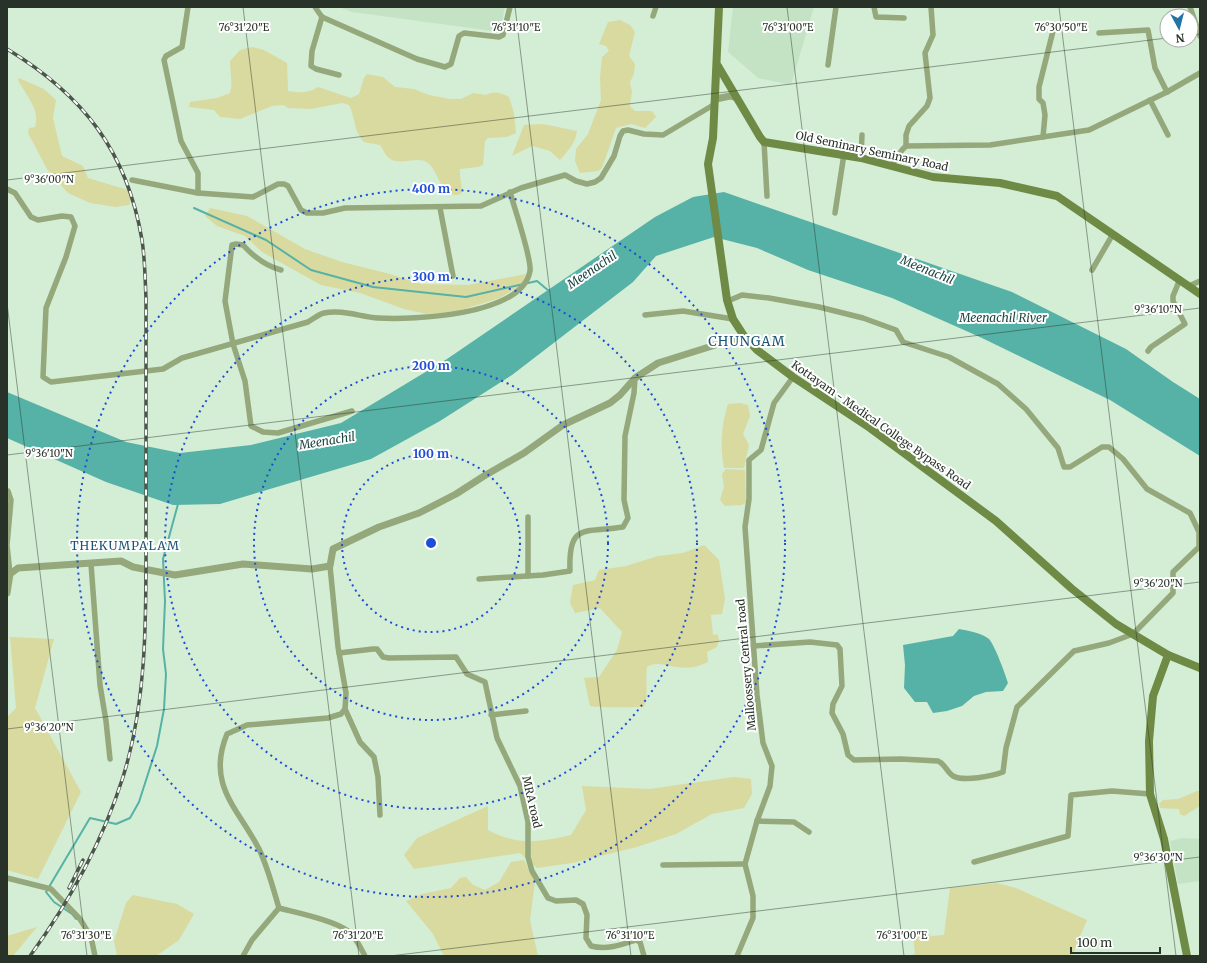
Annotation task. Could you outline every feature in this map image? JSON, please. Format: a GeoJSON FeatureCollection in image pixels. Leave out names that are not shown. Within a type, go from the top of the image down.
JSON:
{"type":"FeatureCollection","features":[{"type":"Feature","properties":{"kind":"main road","name":"Kottayam - Medical College Bypass Road"},"geometry":{"type":"LineString","coordinates":[[719,7],[717,44],[718,66],[713,138],[708,164],[728,300],[733,319],[744,336],[758,350],[793,376],[870,428],[996,521],[1071,588],[1116,624],[1168,655],[1200,668]]}},
{"type":"Feature","properties":{"kind":"main road"},"geometry":{"type":"LineString","coordinates":[[718,66],[764,142]]}},
{"type":"Feature","properties":{"kind":"main road","name":"Old Seminary Seminary Road"},"geometry":{"type":"LineString","coordinates":[[764,142],[844,154],[892,165],[933,177],[1000,184],[1057,196],[1200,294]]}},
{"type":"Feature","properties":{"kind":"main road"},"geometry":{"type":"LineString","coordinates":[[1168,655],[1153,696],[1149,742],[1150,794],[1164,839],[1187,956]]}},
{"type":"Feature","properties":{"kind":"street"},"geometry":{"type":"LineString","coordinates":[[188,7],[182,47],[166,56],[164,60],[181,142],[198,173],[198,193]]}},
{"type":"Feature","properties":{"kind":"street"},"geometry":{"type":"LineString","coordinates":[[315,7],[322,17],[417,59],[445,67],[451,64],[459,36],[464,33],[498,37],[503,35],[510,7]]}},
{"type":"Feature","properties":{"kind":"street"},"geometry":{"type":"LineString","coordinates":[[653,16],[656,7]]}},
{"type":"Feature","properties":{"kind":"street"},"geometry":{"type":"LineString","coordinates":[[828,65],[836,7]]}},
{"type":"Feature","properties":{"kind":"street"},"geometry":{"type":"LineString","coordinates":[[874,7],[876,18],[904,18]]}},
{"type":"Feature","properties":{"kind":"street"},"geometry":{"type":"LineString","coordinates":[[906,146],[905,139],[909,126],[927,106],[930,98],[925,53],[933,35],[932,7]]}},
{"type":"Feature","properties":{"kind":"street"},"geometry":{"type":"LineString","coordinates":[[1190,7],[1200,36]]}},
{"type":"Feature","properties":{"kind":"street"},"geometry":{"type":"LineString","coordinates":[[322,17],[312,51],[311,66],[316,69],[339,75]]}},
{"type":"Feature","properties":{"kind":"street"},"geometry":{"type":"LineString","coordinates":[[1099,33],[1148,30],[1155,68],[1167,92]]}},
{"type":"Feature","properties":{"kind":"street"},"geometry":{"type":"LineString","coordinates":[[1043,137],[1045,115],[1043,104],[1039,99],[1039,88],[1053,31]]}},
{"type":"Feature","properties":{"kind":"street"},"geometry":{"type":"LineString","coordinates":[[892,165],[906,146],[990,145],[1089,130],[1167,92],[1200,73]]}},
{"type":"Feature","properties":{"kind":"street"},"geometry":{"type":"LineString","coordinates":[[132,180],[198,193],[253,197],[278,184],[284,184],[288,186],[301,210],[307,213],[323,213],[345,208],[440,208],[481,206],[510,192],[565,175],[576,181],[587,184],[595,182],[601,178],[614,156],[623,131],[628,130],[644,134],[664,135],[715,101],[730,96],[737,98]]}},
{"type":"Feature","properties":{"kind":"street"},"geometry":{"type":"LineString","coordinates":[[1150,100],[1168,135]]}},
{"type":"Feature","properties":{"kind":"street"},"geometry":{"type":"LineString","coordinates":[[861,158],[862,135]]}},
{"type":"Feature","properties":{"kind":"street"},"geometry":{"type":"LineString","coordinates":[[764,142],[767,196]]}},
{"type":"Feature","properties":{"kind":"street"},"geometry":{"type":"LineString","coordinates":[[835,212],[844,154]]}},
{"type":"Feature","properties":{"kind":"street"},"geometry":{"type":"LineString","coordinates":[[7,189],[15,193],[31,217],[38,220],[62,216],[71,217],[75,226],[66,257],[46,308],[43,377],[51,382],[163,369],[182,358],[308,322],[323,313],[343,313],[379,318],[427,318],[445,316],[492,305],[509,296],[522,286],[530,271],[526,249],[510,192]]}},
{"type":"Feature","properties":{"kind":"street"},"geometry":{"type":"LineString","coordinates":[[440,208],[453,276]]}},
{"type":"Feature","properties":{"kind":"street"},"geometry":{"type":"LineString","coordinates":[[1092,270],[1113,234]]}},
{"type":"Feature","properties":{"kind":"street"},"geometry":{"type":"LineString","coordinates":[[281,270],[268,266],[251,254],[243,245],[232,245],[225,301],[233,344],[244,381],[251,426],[263,432],[278,433],[352,411]]}},
{"type":"Feature","properties":{"kind":"street"},"geometry":{"type":"LineString","coordinates":[[1148,351],[1151,347],[1185,324],[1174,301],[1174,296],[1180,280]]}},
{"type":"Feature","properties":{"kind":"street"},"geometry":{"type":"LineString","coordinates":[[1189,286],[1200,280]]}},
{"type":"Feature","properties":{"kind":"street"},"geometry":{"type":"LineString","coordinates":[[728,300],[742,295],[769,298],[819,307],[862,318],[896,330],[903,342],[949,357],[998,384],[1026,409],[1058,448],[1064,467],[1070,467],[1102,446],[1109,447],[1123,459],[1147,489],[1190,513],[1199,532],[1199,547],[1173,572],[1173,593],[1133,634],[1110,644],[1074,651],[1017,706],[1006,748],[1003,772],[973,778],[958,777],[952,775],[942,763],[938,761],[901,759],[854,760],[848,756],[843,734],[832,713],[833,704],[842,686],[840,649],[837,645],[810,642],[754,646]]}},
{"type":"Feature","properties":{"kind":"street"},"geometry":{"type":"LineString","coordinates":[[645,315],[683,311],[733,319]]}},
{"type":"Feature","properties":{"kind":"street"},"geometry":{"type":"LineString","coordinates":[[279,908],[259,849],[227,798],[219,765],[221,748],[227,734],[247,725],[328,718],[341,714],[344,709],[346,693],[339,653],[330,566],[333,549],[379,527],[419,513],[456,494],[524,453],[563,425],[610,403],[620,395],[635,378],[658,363],[744,336]]}},
{"type":"Feature","properties":{"kind":"street","name":"Malloossery Central road"},"geometry":{"type":"LineString","coordinates":[[737,956],[753,918],[753,896],[745,864],[756,821],[770,786],[772,766],[763,743],[757,695],[745,527],[749,499],[749,460],[761,450],[774,403],[793,376]]}},
{"type":"Feature","properties":{"kind":"street"},"geometry":{"type":"LineString","coordinates":[[479,579],[528,576],[570,571],[570,550],[576,536],[579,533],[623,527],[627,523],[628,518],[624,500],[624,452],[635,378]]}},
{"type":"Feature","properties":{"kind":"street"},"geometry":{"type":"LineString","coordinates":[[7,594],[10,574],[7,545],[11,500],[8,491]]}},
{"type":"Feature","properties":{"kind":"street"},"geometry":{"type":"LineString","coordinates":[[528,517],[528,576]]}},
{"type":"Feature","properties":{"kind":"street"},"geometry":{"type":"LineString","coordinates":[[10,574],[18,568],[121,561],[133,566],[164,574],[186,574],[243,564],[312,569],[330,566]]}},
{"type":"Feature","properties":{"kind":"street"},"geometry":{"type":"LineString","coordinates":[[91,564],[100,685],[110,759]]}},
{"type":"Feature","properties":{"kind":"street","name":"MRA road"},"geometry":{"type":"LineString","coordinates":[[339,653],[377,649],[383,657],[390,658],[456,657],[467,674],[485,682],[496,738],[520,786],[528,822],[528,857],[532,871],[548,898],[556,901],[576,900],[583,904],[587,915],[586,938],[591,946],[609,948],[636,940],[640,942],[644,956]]}},
{"type":"Feature","properties":{"kind":"street"},"geometry":{"type":"LineString","coordinates":[[344,709],[360,742],[374,757],[378,777],[380,815]]}},
{"type":"Feature","properties":{"kind":"street"},"geometry":{"type":"LineString","coordinates":[[491,715],[526,711]]}},
{"type":"Feature","properties":{"kind":"street"},"geometry":{"type":"LineString","coordinates":[[974,862],[1068,836],[1071,795],[1122,791],[1150,794]]}},
{"type":"Feature","properties":{"kind":"street"},"geometry":{"type":"LineString","coordinates":[[756,821],[794,822],[809,832]]}},
{"type":"Feature","properties":{"kind":"street"},"geometry":{"type":"LineString","coordinates":[[663,865],[745,864]]}},
{"type":"Feature","properties":{"kind":"street"},"geometry":{"type":"LineString","coordinates":[[7,878],[51,889],[80,919],[91,938],[95,956]]}},
{"type":"Feature","properties":{"kind":"street"},"geometry":{"type":"LineString","coordinates":[[242,956],[252,940],[279,908]]}},
{"type":"Feature","properties":{"kind":"street"},"geometry":{"type":"LineString","coordinates":[[279,908],[318,919],[347,930],[356,939],[365,956]]}},
{"type":"Feature","properties":{"kind":"shaded area"},"geometry":{"type":"Polygon","coordinates":[[[339,7],[505,7],[500,32],[352,12],[339,7]]]}},
{"type":"Feature","properties":{"kind":"shaded area"},"geometry":{"type":"Polygon","coordinates":[[[733,7],[814,7],[791,85],[758,78],[728,52],[733,7]]]}},
{"type":"Feature","properties":{"kind":"shaded area"},"geometry":{"type":"Polygon","coordinates":[[[620,20],[630,25],[635,32],[629,56],[635,64],[634,74],[630,82],[632,92],[630,106],[635,111],[652,111],[656,117],[645,128],[631,124],[616,128],[602,168],[598,171],[580,173],[575,161],[576,149],[588,134],[601,100],[600,77],[602,57],[609,51],[606,46],[599,44],[608,22],[620,20]]]}},
{"type":"Feature","properties":{"kind":"shaded area"},"geometry":{"type":"Polygon","coordinates":[[[252,47],[264,50],[287,63],[288,91],[304,92],[318,87],[351,98],[359,94],[364,78],[367,74],[383,77],[395,87],[414,89],[429,95],[450,99],[461,99],[473,93],[486,95],[495,92],[501,93],[509,97],[514,113],[516,133],[507,137],[488,138],[485,141],[483,165],[460,169],[462,188],[461,194],[454,195],[445,190],[436,173],[428,163],[419,160],[393,160],[385,154],[380,145],[364,142],[360,138],[356,129],[349,105],[342,103],[311,109],[288,108],[283,105],[272,106],[240,119],[220,117],[214,110],[189,107],[190,102],[217,98],[230,93],[230,61],[240,50],[252,47]]]}},
{"type":"Feature","properties":{"kind":"shaded area"},"geometry":{"type":"Polygon","coordinates":[[[19,78],[44,89],[56,100],[53,118],[62,156],[83,166],[88,178],[128,190],[131,200],[129,205],[115,207],[90,203],[68,193],[47,169],[28,133],[29,128],[35,127],[36,114],[18,80],[19,78]]]}},
{"type":"Feature","properties":{"kind":"shaded area"},"geometry":{"type":"Polygon","coordinates":[[[543,124],[577,131],[573,144],[560,160],[550,151],[532,146],[512,156],[524,125],[543,124]]]}},
{"type":"Feature","properties":{"kind":"shaded area"},"geometry":{"type":"Polygon","coordinates":[[[210,208],[247,216],[305,249],[342,262],[390,274],[421,284],[468,285],[526,274],[521,285],[500,298],[454,312],[426,314],[404,309],[360,293],[321,285],[262,252],[245,236],[217,226],[205,216],[210,208]]]}},
{"type":"Feature","properties":{"kind":"shaded area"},"geometry":{"type":"Polygon","coordinates":[[[740,403],[748,405],[750,416],[743,434],[749,445],[744,468],[724,468],[722,436],[724,420],[728,404],[740,403]]]}},
{"type":"Feature","properties":{"kind":"shaded area"},"geometry":{"type":"Polygon","coordinates":[[[726,469],[745,470],[746,502],[742,505],[725,506],[720,500],[724,487],[722,474],[726,469]]]}},
{"type":"Feature","properties":{"kind":"shaded area"},"geometry":{"type":"Polygon","coordinates":[[[704,545],[719,560],[725,599],[722,614],[711,615],[713,635],[717,634],[719,639],[717,647],[707,652],[708,662],[689,668],[658,664],[647,667],[646,697],[644,707],[590,706],[584,678],[599,677],[617,650],[622,632],[600,608],[575,613],[570,603],[573,585],[595,580],[599,570],[626,566],[658,556],[683,553],[704,545]]]}},
{"type":"Feature","properties":{"kind":"shaded area"},"geometry":{"type":"Polygon","coordinates":[[[10,637],[54,639],[35,708],[81,792],[38,879],[7,870],[7,717],[16,708],[10,637]]]}},
{"type":"Feature","properties":{"kind":"shaded area"},"geometry":{"type":"Polygon","coordinates":[[[734,777],[751,779],[752,794],[744,808],[712,814],[676,834],[637,847],[572,863],[537,868],[520,853],[414,869],[404,855],[417,838],[488,806],[488,830],[509,839],[539,841],[571,835],[586,810],[582,786],[649,789],[734,777]]]}},
{"type":"Feature","properties":{"kind":"shaded area"},"geometry":{"type":"Polygon","coordinates":[[[1200,791],[1200,806],[1184,816],[1180,814],[1179,809],[1160,808],[1159,804],[1163,800],[1178,799],[1200,791]]]}},
{"type":"Feature","properties":{"kind":"shaded area"},"geometry":{"type":"Polygon","coordinates":[[[1183,838],[1200,839],[1200,881],[1178,884],[1170,841],[1183,838]]]}},
{"type":"Feature","properties":{"kind":"shaded area"},"geometry":{"type":"Polygon","coordinates":[[[524,860],[535,882],[530,920],[538,956],[444,956],[433,934],[406,901],[422,894],[451,888],[460,878],[466,877],[473,885],[485,890],[499,882],[511,862],[524,860]]]}},
{"type":"Feature","properties":{"kind":"shaded area"},"geometry":{"type":"Polygon","coordinates":[[[997,883],[1016,888],[1087,920],[1072,956],[912,956],[915,953],[912,929],[932,936],[944,935],[950,888],[997,883]]]}},
{"type":"Feature","properties":{"kind":"shaded area"},"geometry":{"type":"Polygon","coordinates":[[[133,895],[177,904],[194,914],[179,940],[156,956],[117,956],[114,941],[126,903],[133,895]]]}},
{"type":"Feature","properties":{"kind":"shaded area"},"geometry":{"type":"Polygon","coordinates":[[[37,927],[13,956],[7,956],[7,936],[37,927]]]}},
{"type":"Feature","properties":{"kind":"water","name":"Meenachil River"},"geometry":{"type":"Polygon","coordinates":[[[724,192],[1012,292],[1126,349],[1200,399],[1200,456],[1110,400],[982,338],[892,298],[808,270],[757,248],[714,237],[656,256],[633,282],[512,375],[440,421],[371,459],[220,504],[173,505],[106,482],[7,438],[7,392],[126,442],[180,453],[251,445],[341,423],[447,359],[655,217],[693,197],[724,192]]]}},
{"type":"Feature","properties":{"kind":"water"},"geometry":{"type":"Polygon","coordinates":[[[959,629],[971,631],[989,639],[997,653],[1008,683],[1003,691],[986,692],[974,696],[962,706],[947,711],[933,713],[927,702],[915,702],[904,688],[905,665],[903,645],[953,636],[959,629]]]}},
{"type":"Feature","properties":{"kind":"waterway"},"geometry":{"type":"LineString","coordinates":[[194,208],[266,240],[311,270],[373,287],[466,297],[537,281],[549,291]]}},
{"type":"Feature","properties":{"kind":"waterway"},"geometry":{"type":"LineString","coordinates":[[76,919],[72,914],[54,902],[46,892],[90,818],[116,824],[130,818],[139,802],[157,746],[164,709],[166,674],[163,649],[165,601],[163,559],[178,504]]}},
{"type":"Feature","properties":{"kind":"railway"},"geometry":{"type":"LineString","coordinates":[[7,49],[34,67],[58,86],[79,106],[97,128],[113,153],[125,179],[135,208],[143,247],[146,298],[145,622],[144,654],[137,716],[123,777],[115,801],[95,848],[71,893],[30,956]]}},
{"type":"Feature","properties":{"kind":"railway"},"geometry":{"type":"LineString","coordinates":[[69,888],[83,860]]}},
{"type":"Feature","properties":{"kind":"district","name":"CHUNGAM"},"geometry":{"type":"Point","coordinates":[747,341]}},
{"type":"Feature","properties":{"kind":"district","name":"THEKUMPALAM"},"geometry":{"type":"Point","coordinates":[125,546]}},
{"type":"Feature","properties":{"kind":"water label","name":"Meenachil"},"geometry":{"type":"Point","coordinates":[592,270]}},
{"type":"Feature","properties":{"kind":"water label","name":"Meenachil"},"geometry":{"type":"Point","coordinates":[927,270]}},
{"type":"Feature","properties":{"kind":"water label","name":"Meenachil"},"geometry":{"type":"Point","coordinates":[327,441]}}]}
